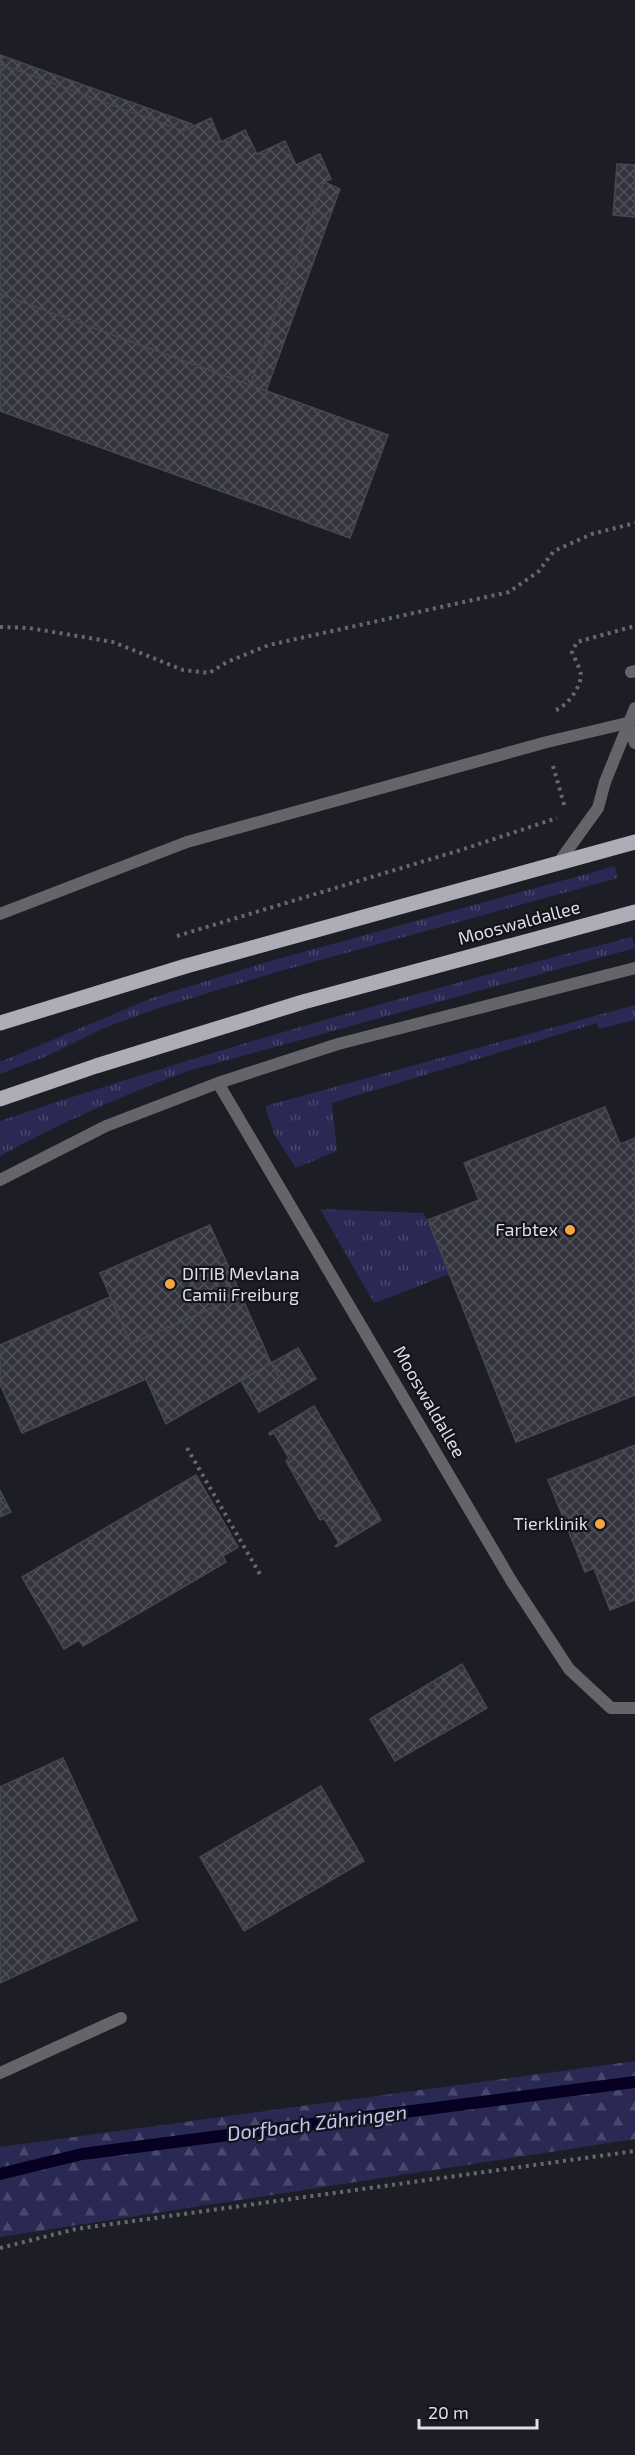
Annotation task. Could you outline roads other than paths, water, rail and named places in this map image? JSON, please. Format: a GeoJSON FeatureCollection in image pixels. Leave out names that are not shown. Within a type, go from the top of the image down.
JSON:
{"type":"FeatureCollection","features":[{"type":"Feature","properties":{"kind":"main road"},"geometry":{"type":"LineString","coordinates":[[0,1023],[186,966],[635,842]]}},
{"type":"Feature","properties":{"kind":"main road","name":"Mooswaldallee"},"geometry":{"type":"LineString","coordinates":[[0,1099],[96,1066],[303,1002],[635,912]]}},
{"type":"Feature","properties":{"kind":"street"},"geometry":{"type":"LineString","coordinates":[[559,862],[598,808],[627,723],[635,708]]}},
{"type":"Feature","properties":{"kind":"street"},"geometry":{"type":"LineString","coordinates":[[0,914],[187,842],[547,742],[627,723]]}},
{"type":"Feature","properties":{"kind":"street"},"geometry":{"type":"LineString","coordinates":[[627,723],[635,743]]}},
{"type":"Feature","properties":{"kind":"street"},"geometry":{"type":"LineString","coordinates":[[0,1180],[106,1126],[218,1083],[338,1044],[635,968]]}},
{"type":"Feature","properties":{"kind":"street","name":"Mooswaldallee"},"geometry":{"type":"LineString","coordinates":[[218,1083],[512,1582],[569,1669],[611,1708],[635,1708]]}},
{"type":"Feature","properties":{"kind":"street"},"geometry":{"type":"LineString","coordinates":[[0,2073],[121,2018]]}},
{"type":"Feature","properties":{"kind":"waterway","name":"Dorfbach Zähringen"},"geometry":{"type":"LineString","coordinates":[[0,2174],[82,2154],[635,2082]]}},
{"type":"Feature","properties":{"kind":"place","name":"Farbtex"},"geometry":{"type":"Point","coordinates":[570,1230]}},
{"type":"Feature","properties":{"kind":"place","name":"DITIB Mevlana Camii Freiburg"},"geometry":{"type":"Point","coordinates":[170,1284]}},
{"type":"Feature","properties":{"kind":"place","name":"Tierklinik"},"geometry":{"type":"Point","coordinates":[600,1524]}}]}
